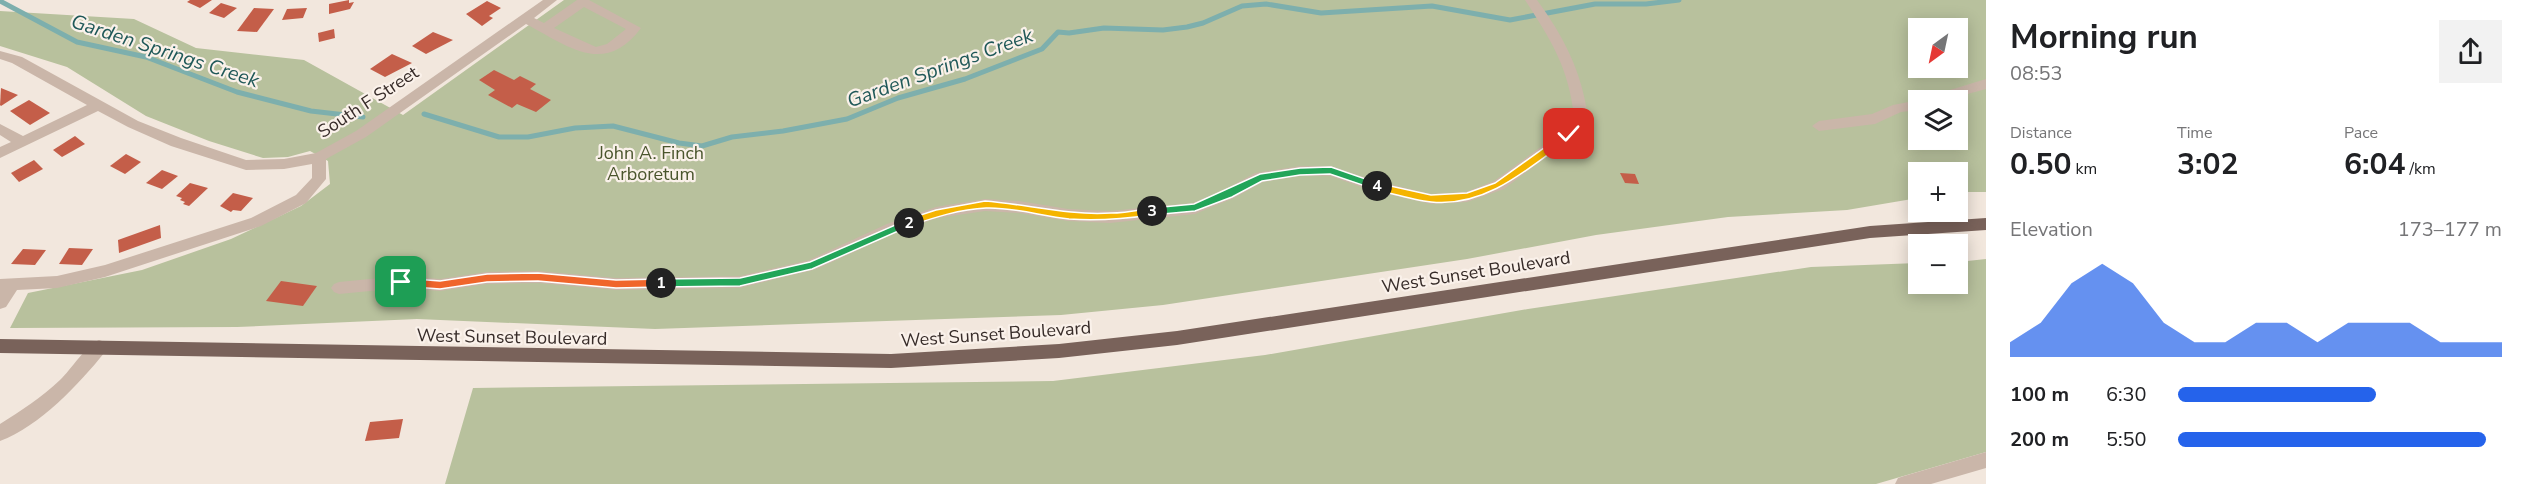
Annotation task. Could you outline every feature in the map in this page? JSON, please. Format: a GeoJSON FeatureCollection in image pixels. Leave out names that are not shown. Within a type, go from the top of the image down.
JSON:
{"type":"FeatureCollection","features":[{"type":"Feature","properties":{"kind":"main road","name":"West Sunset Boulevard"},"geometry":{"type":"LineString","coordinates":[[0,346],[891,361],[1047,351],[1177,338],[1870,232],[1986,224]]}},
{"type":"Feature","properties":{"kind":"street","name":"South F Street"},"geometry":{"type":"LineString","coordinates":[[0,303],[6,286],[57,282],[105,271],[256,222],[301,199],[319,179],[319,157],[362,134],[551,0]]}},
{"type":"Feature","properties":{"kind":"street"},"geometry":{"type":"LineString","coordinates":[[525,18],[592,52],[605,51],[635,28],[583,2],[546,28]]}},
{"type":"Feature","properties":{"kind":"street"},"geometry":{"type":"LineString","coordinates":[[339,288],[401,282],[440,285],[487,278],[538,277],[616,284],[740,282],[812,265],[892,228],[936,213],[985,204],[1068,215],[1110,217],[1195,207],[1229,194],[1260,177],[1300,171],[1331,171],[1370,185],[1431,199],[1467,197],[1498,185],[1569,134],[1581,118],[1574,73],[1564,48],[1533,4]]}},
{"type":"Feature","properties":{"kind":"street"},"geometry":{"type":"LineString","coordinates":[[0,55],[17,60],[133,124],[176,142],[246,165],[284,164],[319,157]]}},
{"type":"Feature","properties":{"kind":"street"},"geometry":{"type":"LineString","coordinates":[[1966,90],[1986,84]]}},
{"type":"Feature","properties":{"kind":"street"},"geometry":{"type":"LineString","coordinates":[[0,153],[100,104]]}},
{"type":"Feature","properties":{"kind":"street"},"geometry":{"type":"LineString","coordinates":[[1819,126],[1875,120],[1898,108],[1908,106]]}},
{"type":"Feature","properties":{"kind":"street"},"geometry":{"type":"LineString","coordinates":[[0,129],[22,142]]}},
{"type":"Feature","properties":{"kind":"street"},"geometry":{"type":"LineString","coordinates":[[0,433],[58,394],[79,374],[99,347]]}},
{"type":"Feature","properties":{"kind":"street"},"geometry":{"type":"LineString","coordinates":[[1904,484],[1986,460]]}},
{"type":"Feature","properties":{"kind":"green space","name":"John A. Finch Arboretum"},"geometry":{"type":"Polygon","coordinates":[[[564,0],[1986,0],[1986,192],[1968,192],[1968,162],[1908,162],[1908,200],[1847,210],[1728,217],[1596,235],[1467,259],[1163,305],[1061,315],[655,329],[417,319],[237,327],[10,328],[28,293],[142,270],[231,239],[301,206],[330,184],[328,161],[310,151],[288,157],[263,158],[209,141],[146,116],[67,67],[0,46],[0,11],[134,19],[196,48],[304,60],[403,115],[564,0]]]}},
{"type":"Feature","properties":{"kind":"green space"},"geometry":{"type":"Polygon","coordinates":[[[1986,259],[1986,452],[1876,484],[445,484],[473,388],[1053,381],[1265,355],[1528,309],[1811,267],[1908,263],[1908,294],[1968,294],[1968,261],[1986,259]]]}},
{"type":"Feature","properties":{"kind":"building"},"geometry":{"type":"Polygon","coordinates":[[[212,0],[200,8],[187,2],[212,0]]]}},
{"type":"Feature","properties":{"kind":"building"},"geometry":{"type":"Polygon","coordinates":[[[349,0],[349,3],[354,2],[350,9],[329,14],[329,4],[349,0]]]}},
{"type":"Feature","properties":{"kind":"building"},"geometry":{"type":"Polygon","coordinates":[[[487,1],[501,8],[489,16],[493,18],[482,26],[466,14],[487,1]]]}},
{"type":"Feature","properties":{"kind":"building"},"geometry":{"type":"Polygon","coordinates":[[[221,3],[237,8],[224,18],[209,13],[221,3]]]}},
{"type":"Feature","properties":{"kind":"building"},"geometry":{"type":"Polygon","coordinates":[[[254,8],[274,9],[257,32],[237,31],[254,8]]]}},
{"type":"Feature","properties":{"kind":"building"},"geometry":{"type":"Polygon","coordinates":[[[307,8],[303,18],[282,20],[287,9],[307,8]]]}},
{"type":"Feature","properties":{"kind":"building"},"geometry":{"type":"Polygon","coordinates":[[[334,29],[335,38],[319,42],[318,33],[334,29]]]}},
{"type":"Feature","properties":{"kind":"building"},"geometry":{"type":"Polygon","coordinates":[[[433,32],[453,40],[426,54],[412,46],[433,32]]]}},
{"type":"Feature","properties":{"kind":"building"},"geometry":{"type":"Polygon","coordinates":[[[392,54],[412,63],[385,77],[370,69],[392,54]]]}},
{"type":"Feature","properties":{"kind":"building"},"geometry":{"type":"Polygon","coordinates":[[[494,70],[514,80],[520,76],[536,84],[530,89],[551,100],[536,112],[517,104],[512,108],[488,95],[495,90],[479,80],[494,70]]]}},
{"type":"Feature","properties":{"kind":"building"},"geometry":{"type":"Polygon","coordinates":[[[1,88],[18,95],[1,106],[1,88]]]}},
{"type":"Feature","properties":{"kind":"building"},"geometry":{"type":"Polygon","coordinates":[[[29,100],[50,113],[30,125],[10,111],[29,100]]]}},
{"type":"Feature","properties":{"kind":"building"},"geometry":{"type":"Polygon","coordinates":[[[75,136],[85,144],[62,157],[53,150],[75,136]]]}},
{"type":"Feature","properties":{"kind":"building"},"geometry":{"type":"Polygon","coordinates":[[[126,154],[141,162],[125,174],[110,166],[126,154]]]}},
{"type":"Feature","properties":{"kind":"building"},"geometry":{"type":"Polygon","coordinates":[[[34,160],[43,169],[19,182],[11,173],[34,160]]]}},
{"type":"Feature","properties":{"kind":"building"},"geometry":{"type":"Polygon","coordinates":[[[162,170],[178,176],[162,189],[146,183],[162,170]]]}},
{"type":"Feature","properties":{"kind":"building"},"geometry":{"type":"Polygon","coordinates":[[[1620,173],[1635,174],[1639,184],[1625,183],[1620,173]]]}},
{"type":"Feature","properties":{"kind":"building"},"geometry":{"type":"Polygon","coordinates":[[[190,183],[208,188],[189,206],[183,204],[185,202],[180,200],[182,198],[176,196],[190,183]]]}},
{"type":"Feature","properties":{"kind":"building"},"geometry":{"type":"Polygon","coordinates":[[[233,193],[253,198],[241,211],[231,212],[220,206],[233,193]]]}},
{"type":"Feature","properties":{"kind":"building"},"geometry":{"type":"Polygon","coordinates":[[[160,225],[161,238],[119,253],[118,240],[160,225]]]}},
{"type":"Feature","properties":{"kind":"building"},"geometry":{"type":"Polygon","coordinates":[[[69,248],[93,249],[82,265],[59,264],[69,248]]]}},
{"type":"Feature","properties":{"kind":"building"},"geometry":{"type":"Polygon","coordinates":[[[23,249],[46,250],[35,265],[11,264],[23,249]]]}},
{"type":"Feature","properties":{"kind":"building"},"geometry":{"type":"Polygon","coordinates":[[[281,281],[317,286],[303,306],[266,301],[281,281]]]}},
{"type":"Feature","properties":{"kind":"building"},"geometry":{"type":"Polygon","coordinates":[[[403,419],[399,438],[365,441],[370,422],[403,419]]]}},
{"type":"Feature","properties":{"kind":"waterway","name":"Garden Springs Creek"},"geometry":{"type":"LineString","coordinates":[[424,114],[499,137],[528,137],[575,128],[613,126],[679,143],[702,146],[732,137],[783,131],[847,119],[898,98],[965,79],[1042,49],[1058,32],[1069,33],[1104,28],[1163,30],[1187,27],[1203,23],[1242,6],[1266,4],[1321,13],[1432,6],[1510,20],[1595,4],[1646,4],[1679,0]]}},
{"type":"Feature","properties":{"kind":"waterway","name":"Garden Springs Creek"},"geometry":{"type":"LineString","coordinates":[[0,1],[77,42],[146,57],[237,92],[311,111],[363,117]]}},
{"type":"Feature","properties":{"kind":"route"},"geometry":{"type":"LineString","coordinates":[[401,282],[440,285],[487,278],[538,277],[616,284],[740,282],[812,265],[892,228],[936,213],[985,204],[1068,215],[1110,217],[1195,207],[1229,194],[1260,177],[1300,171],[1331,171],[1351,176],[1370,185],[1431,199],[1467,197],[1498,185],[1569,134]]}}]}
